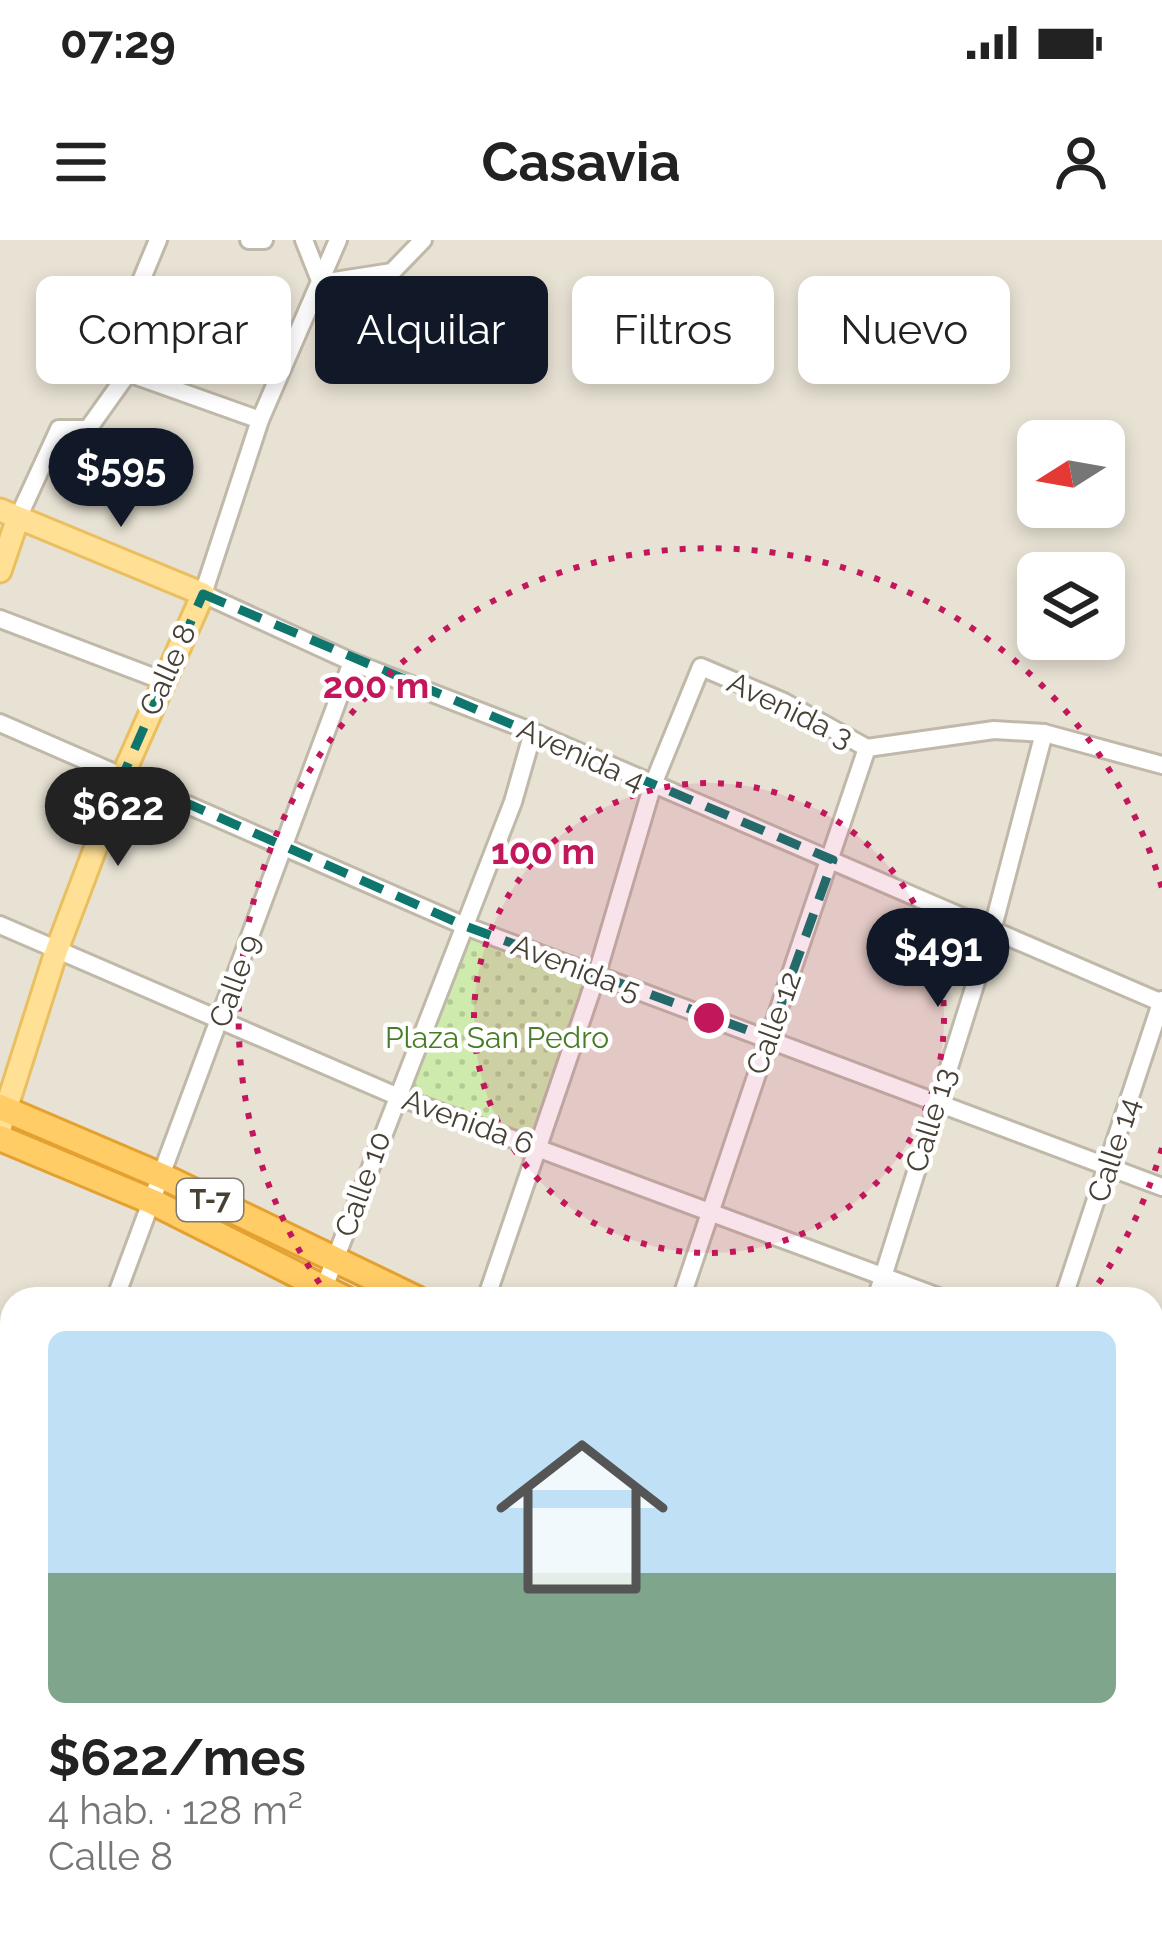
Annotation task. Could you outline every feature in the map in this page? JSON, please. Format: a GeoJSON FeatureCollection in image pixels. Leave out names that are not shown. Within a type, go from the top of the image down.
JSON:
{"type":"FeatureCollection","features":[{"type":"Feature","properties":{"kind":"highway","name":"T-7"},"geometry":{"type":"LineString","coordinates":[[2,1115],[164,1177],[390,1287]]}},
{"type":"Feature","properties":{"kind":"highway","name":"T-7"},"geometry":{"type":"LineString","coordinates":[[0,1138],[153,1202],[312,1287]]}},
{"type":"Feature","properties":{"kind":"main road","name":"Avenida 4"},"geometry":{"type":"LineString","coordinates":[[9,514],[203,594]]}},
{"type":"Feature","properties":{"kind":"main road"},"geometry":{"type":"LineString","coordinates":[[0,572],[9,514]]}},
{"type":"Feature","properties":{"kind":"main road","name":"Calle 8"},"geometry":{"type":"LineString","coordinates":[[2,1115],[56,952],[123,775],[161,680],[203,594]]}},
{"type":"Feature","properties":{"kind":"street"},"geometry":{"type":"LineString","coordinates":[[143,276],[158,240]]}},
{"type":"Feature","properties":{"kind":"street"},"geometry":{"type":"LineString","coordinates":[[249,240],[264,240]]}},
{"type":"Feature","properties":{"kind":"street"},"geometry":{"type":"LineString","coordinates":[[304,240],[318,276]]}},
{"type":"Feature","properties":{"kind":"street","name":"Calle 8"},"geometry":{"type":"LineString","coordinates":[[324,276],[338,240]]}},
{"type":"Feature","properties":{"kind":"street"},"geometry":{"type":"LineString","coordinates":[[366,276],[392,272],[423,240]]}},
{"type":"Feature","properties":{"kind":"street","name":"Calle 8"},"geometry":{"type":"LineString","coordinates":[[203,594],[260,420],[315,296]]}},
{"type":"Feature","properties":{"kind":"street"},"geometry":{"type":"LineString","coordinates":[[9,514],[59,429],[88,428],[120,384]]}},
{"type":"Feature","properties":{"kind":"street"},"geometry":{"type":"LineString","coordinates":[[159,384],[260,420]]}},
{"type":"Feature","properties":{"kind":"street","name":"Avenida 4"},"geometry":{"type":"LineString","coordinates":[[203,594],[352,662],[533,732],[652,787],[1162,1002]]}},
{"type":"Feature","properties":{"kind":"street"},"geometry":{"type":"LineString","coordinates":[[0,619],[161,680]]}},
{"type":"Feature","properties":{"kind":"street","name":"Calle 9"},"geometry":{"type":"LineString","coordinates":[[120,1287],[352,662]]}},
{"type":"Feature","properties":{"kind":"street","name":"Avenida 3"},"geometry":{"type":"LineString","coordinates":[[652,787],[701,667],[784,702],[867,748],[994,730],[1044,733],[1162,765]]}},
{"type":"Feature","properties":{"kind":"street","name":"Avenida 5"},"geometry":{"type":"LineString","coordinates":[[0,723],[465,926],[1162,1187]]}},
{"type":"Feature","properties":{"kind":"street","name":"Calle 10"},"geometry":{"type":"LineString","coordinates":[[331,1287],[335,1262],[394,1095],[465,926],[533,732]]}},
{"type":"Feature","properties":{"kind":"street","name":"Calle 13"},"geometry":{"type":"LineString","coordinates":[[880,1287],[992,931],[1044,733]]}},
{"type":"Feature","properties":{"kind":"street","name":"Calle 12"},"geometry":{"type":"LineString","coordinates":[[684,1287],[706,1212],[833,860],[867,748]]}},
{"type":"Feature","properties":{"kind":"street"},"geometry":{"type":"LineString","coordinates":[[490,1287],[596,977],[652,787]]}},
{"type":"Feature","properties":{"kind":"street","name":"Avenida 6"},"geometry":{"type":"LineString","coordinates":[[0,926],[394,1095],[915,1287]]}},
{"type":"Feature","properties":{"kind":"street","name":"Calle 14"},"geometry":{"type":"LineString","coordinates":[[1067,1287],[1162,1002]]}},
{"type":"Feature","properties":{"kind":"highlighted area"},"geometry":{"type":"Polygon","coordinates":[[[203,594],[833,860],[769,1038],[465,926],[123,775],[203,594]]]}},
{"type":"Feature","properties":{"kind":"shaded area"},"geometry":{"type":"Polygon","coordinates":[[[0,240],[1162,240],[1162,1287],[0,1287],[0,240]]]}},
{"type":"Feature","properties":{"kind":"green space","name":"Plaza San Pedro"},"geometry":{"type":"Polygon","coordinates":[[[465,926],[596,977],[535,1147],[394,1095],[465,926]]]}}]}
